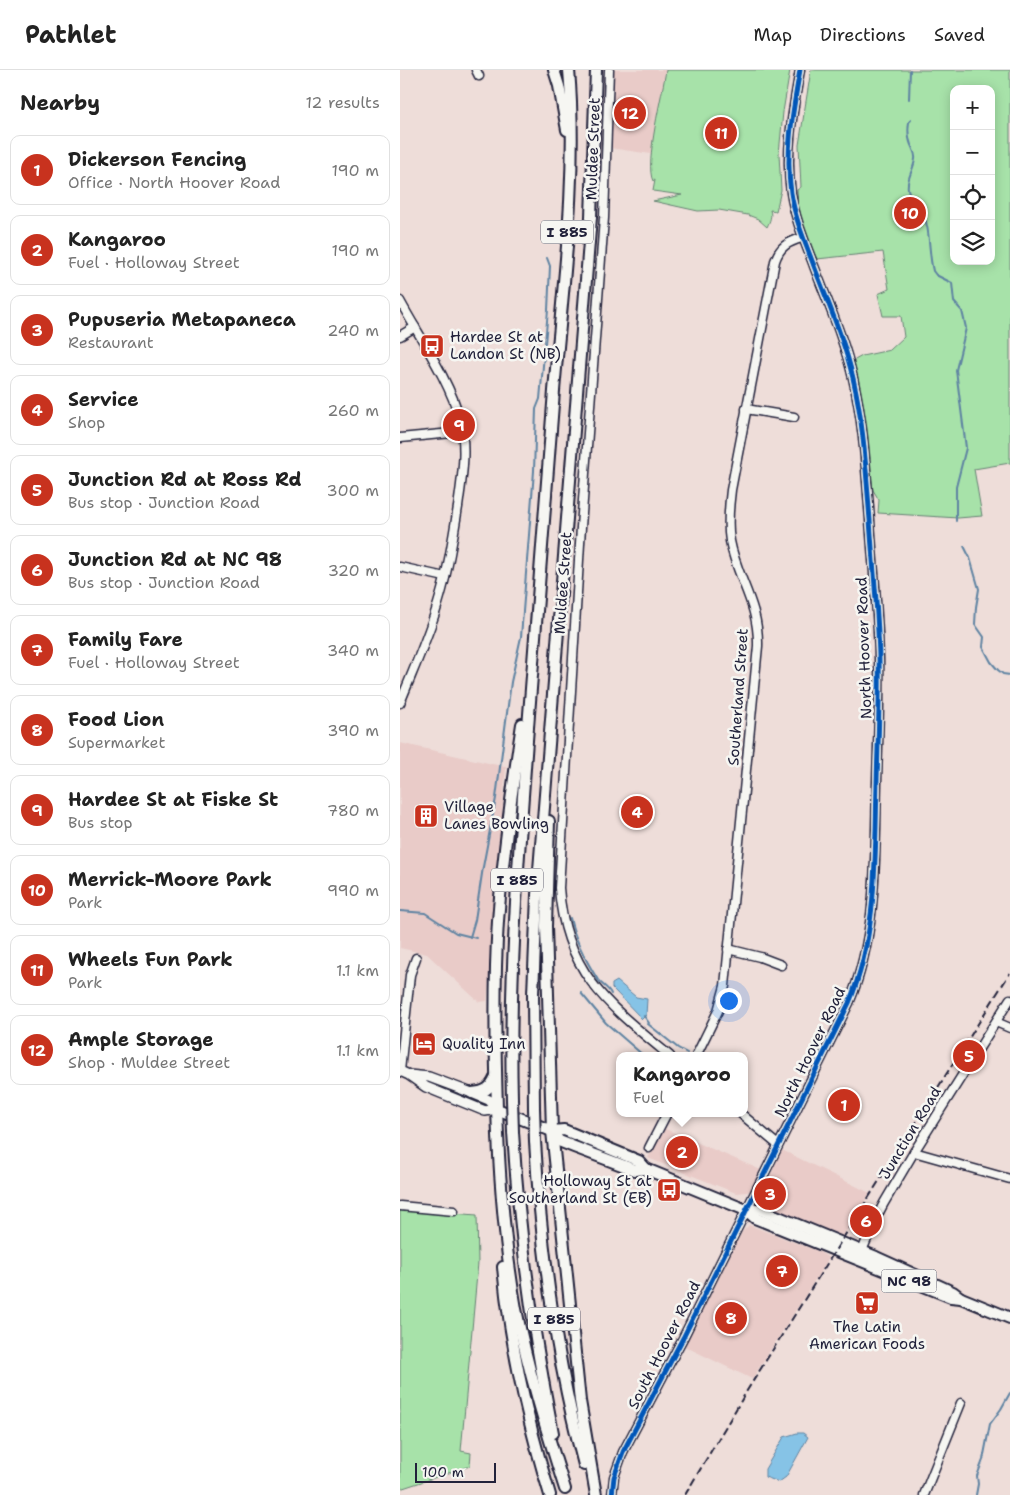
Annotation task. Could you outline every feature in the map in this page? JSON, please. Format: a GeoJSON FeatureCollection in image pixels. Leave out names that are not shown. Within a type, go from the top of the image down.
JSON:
{"type":"FeatureCollection","features":[{"type":"Feature","properties":{"kind":"highway"},"geometry":{"type":"LineString","coordinates":[[554,70],[562,102],[571,157]]}},
{"type":"Feature","properties":{"kind":"highway","name":"I 885"},"geometry":{"type":"LineString","coordinates":[[566,1492],[540,1366],[520,1224],[511,1058],[513,944],[533,661],[568,225],[572,108],[569,70]]}},
{"type":"Feature","properties":{"kind":"highway","name":"I 885"},"geometry":{"type":"LineString","coordinates":[[590,70],[593,158],[591,217],[546,777],[534,964],[532,1058],[535,1141],[553,1314],[571,1411],[592,1495]]}},
{"type":"Feature","properties":{"kind":"highway"},"geometry":{"type":"LineString","coordinates":[[593,158],[596,70]]}},
{"type":"Feature","properties":{"kind":"highway"},"geometry":{"type":"LineString","coordinates":[[533,661],[518,747],[501,893],[496,959],[498,1162],[502,1211],[512,1285],[525,1350],[539,1407],[566,1492]]}},
{"type":"Feature","properties":{"kind":"highway"},"geometry":{"type":"LineString","coordinates":[[546,777],[549,812],[546,926],[552,1131],[580,1401],[596,1495]]}},
{"type":"Feature","properties":{"kind":"highway"},"geometry":{"type":"LineString","coordinates":[[472,1093],[487,1090],[496,1077]]}},
{"type":"Feature","properties":{"kind":"highway"},"geometry":{"type":"LineString","coordinates":[[497,1109],[552,1131]]}},
{"type":"Feature","properties":{"kind":"highway","name":"NC 98"},"geometry":{"type":"LineString","coordinates":[[552,1131],[564,1130],[590,1140],[639,1161],[646,1169],[746,1210],[759,1209],[951,1297],[961,1298],[1010,1318]]}},
{"type":"Feature","properties":{"kind":"highway","name":"NC 98"},"geometry":{"type":"LineString","coordinates":[[552,1131],[559,1141],[635,1170],[646,1169]]}},
{"type":"Feature","properties":{"kind":"highway"},"geometry":{"type":"LineString","coordinates":[[556,1165],[558,1156],[562,1151],[574,1147]]}},
{"type":"Feature","properties":{"kind":"highway"},"geometry":{"type":"LineString","coordinates":[[502,1211],[502,1260],[511,1335],[526,1408],[550,1495]]}},
{"type":"Feature","properties":{"kind":"main road"},"geometry":{"type":"LineString","coordinates":[[403,1072],[429,1077],[472,1093],[489,1100],[497,1109]]}},
{"type":"Feature","properties":{"kind":"main road"},"geometry":{"type":"LineString","coordinates":[[403,1072],[426,1087],[485,1111],[497,1109]]}},
{"type":"Feature","properties":{"kind":"street","name":"Muldee Street"},"geometry":{"type":"LineString","coordinates":[[609,70],[604,211],[582,510],[559,888],[566,934],[574,954],[590,982],[611,1006],[665,1052]]}},
{"type":"Feature","properties":{"kind":"street","name":"North Hoover Road"},"geometry":{"type":"LineString","coordinates":[[746,1210],[849,1003],[865,951],[872,901],[879,729],[878,630],[867,474],[860,409],[854,379],[843,343],[802,238],[791,196],[789,160],[792,118],[800,70]]}},
{"type":"Feature","properties":{"kind":"street","name":"Southerland Street"},"geometry":{"type":"LineString","coordinates":[[698,1052],[720,1005],[725,986],[758,646],[757,620],[730,540],[728,526],[731,490],[775,260],[778,252],[784,246],[802,238]]}},
{"type":"Feature","properties":{"kind":"street"},"geometry":{"type":"LineString","coordinates":[[400,302],[452,396],[460,420],[464,464],[445,577],[430,627],[401,699]]}},
{"type":"Feature","properties":{"kind":"street"},"geometry":{"type":"LineString","coordinates":[[400,336],[415,327]]}},
{"type":"Feature","properties":{"kind":"street"},"geometry":{"type":"LineString","coordinates":[[746,409],[794,417]]}},
{"type":"Feature","properties":{"kind":"street"},"geometry":{"type":"LineString","coordinates":[[400,438],[462,432]]}},
{"type":"Feature","properties":{"kind":"street"},"geometry":{"type":"LineString","coordinates":[[400,567],[445,577]]}},
{"type":"Feature","properties":{"kind":"street"},"geometry":{"type":"LineString","coordinates":[[728,949],[760,957],[781,965]]}},
{"type":"Feature","properties":{"kind":"street"},"geometry":{"type":"LineString","coordinates":[[403,1072],[410,975],[416,958]]}},
{"type":"Feature","properties":{"kind":"street","name":"Junction Road"},"geometry":{"type":"LineString","coordinates":[[860,1256],[878,1213],[1010,999]]}},
{"type":"Feature","properties":{"kind":"street"},"geometry":{"type":"LineString","coordinates":[[996,1022],[1010,1028]]}},
{"type":"Feature","properties":{"kind":"street"},"geometry":{"type":"LineString","coordinates":[[649,1148],[665,1117]]}},
{"type":"Feature","properties":{"kind":"street"},"geometry":{"type":"LineString","coordinates":[[745,1117],[778,1145]]}},
{"type":"Feature","properties":{"kind":"street"},"geometry":{"type":"LineString","coordinates":[[914,1152],[1010,1179]]}},
{"type":"Feature","properties":{"kind":"street"},"geometry":{"type":"LineString","coordinates":[[400,1206],[454,1211]]}},
{"type":"Feature","properties":{"kind":"street","name":"South Hoover Road"},"geometry":{"type":"LineString","coordinates":[[612,1495],[614,1478],[623,1452],[684,1338],[746,1210]]}},
{"type":"Feature","properties":{"kind":"street"},"geometry":{"type":"LineString","coordinates":[[924,1495],[962,1403]]}},
{"type":"Feature","properties":{"kind":"shaded area"},"geometry":{"type":"Polygon","coordinates":[[[613,70],[669,70],[658,155],[610,148],[613,70]]]}},
{"type":"Feature","properties":{"kind":"shaded area"},"geometry":{"type":"Polygon","coordinates":[[[400,743],[506,767],[487,1001],[479,1002],[427,954],[400,948],[400,743]]]}},
{"type":"Feature","properties":{"kind":"shaded area"},"geometry":{"type":"Polygon","coordinates":[[[663,1128],[761,1170],[752,1189],[747,1192],[736,1193],[648,1158],[663,1128]]]}},
{"type":"Feature","properties":{"kind":"shaded area"},"geometry":{"type":"Polygon","coordinates":[[[782,1150],[870,1193],[843,1236],[769,1207],[763,1201],[763,1191],[782,1150]]]}},
{"type":"Feature","properties":{"kind":"shaded area"},"geometry":{"type":"Polygon","coordinates":[[[749,1225],[820,1252],[829,1258],[752,1379],[684,1346],[742,1232],[749,1225]]]}},
{"type":"Feature","properties":{"kind":"green space"},"geometry":{"type":"Polygon","coordinates":[[[666,70],[790,70],[779,154],[781,190],[776,211],[770,210],[771,214],[767,227],[758,219],[748,215],[719,210],[698,211],[653,201],[682,195],[653,191],[655,180],[653,181],[651,172],[652,144],[666,70]]]}},
{"type":"Feature","properties":{"kind":"green space"},"geometry":{"type":"Polygon","coordinates":[[[811,70],[1010,70],[1010,463],[974,469],[982,516],[958,518],[878,513],[879,500],[873,490],[858,380],[853,361],[862,356],[890,350],[904,337],[901,316],[883,316],[878,294],[889,289],[883,252],[817,259],[806,234],[799,209],[797,190],[801,187],[799,145],[811,70]]]}},
{"type":"Feature","properties":{"kind":"green space"},"geometry":{"type":"Polygon","coordinates":[[[400,1209],[477,1215],[478,1263],[461,1451],[471,1453],[470,1466],[403,1488],[400,1487],[400,1209]]]}},
{"type":"Feature","properties":{"kind":"water"},"geometry":{"type":"Polygon","coordinates":[[[617,981],[636,997],[647,999],[646,1015],[642,1019],[612,988],[612,984],[617,981]]]}},
{"type":"Feature","properties":{"kind":"water"},"geometry":{"type":"Polygon","coordinates":[[[803,1433],[808,1437],[786,1477],[779,1482],[765,1477],[765,1469],[784,1437],[803,1433]]]}},
{"type":"Feature","properties":{"kind":"waterway"},"geometry":{"type":"LineString","coordinates":[[909,99],[910,70]]}},
{"type":"Feature","properties":{"kind":"waterway"},"geometry":{"type":"LineString","coordinates":[[911,120],[908,131],[915,157],[908,181],[909,192],[920,207],[925,218],[933,271],[936,275],[952,283],[954,302],[962,311],[966,328],[956,370],[966,448],[956,487],[956,521]]}},
{"type":"Feature","properties":{"kind":"waterway"},"geometry":{"type":"LineString","coordinates":[[470,937],[475,920],[496,798],[511,682],[521,637],[534,471],[536,409],[540,399],[548,310],[550,266],[547,258]]}},
{"type":"Feature","properties":{"kind":"waterway"},"geometry":{"type":"LineString","coordinates":[[964,546],[970,558],[979,589],[975,624],[984,637],[983,647],[998,670],[1003,674],[1010,675]]}},
{"type":"Feature","properties":{"kind":"waterway"},"geometry":{"type":"LineString","coordinates":[[400,911],[425,913],[456,933],[476,938]]}},
{"type":"Feature","properties":{"kind":"waterway"},"geometry":{"type":"LineString","coordinates":[[570,918],[585,958],[598,980],[611,994]]}},
{"type":"Feature","properties":{"kind":"waterway"},"geometry":{"type":"LineString","coordinates":[[581,993],[606,1023],[639,1052]]}},
{"type":"Feature","properties":{"kind":"waterway"},"geometry":{"type":"LineString","coordinates":[[644,1016],[649,1023]]}},
{"type":"Feature","properties":{"kind":"waterway"},"geometry":{"type":"LineString","coordinates":[[648,1024],[685,1052]]}},
{"type":"Feature","properties":{"kind":"waterway"},"geometry":{"type":"LineString","coordinates":[[976,1495],[977,1476],[983,1460],[990,1424],[1010,1393]]}},
{"type":"Feature","properties":{"kind":"railway"},"geometry":{"type":"LineString","coordinates":[[685,1495],[748,1389],[1010,973]]}},
{"type":"Feature","properties":{"kind":"cycle path"},"geometry":{"type":"LineString","coordinates":[[612,1495],[614,1477],[623,1452],[683,1338],[849,1003],[858,977],[870,922],[875,866],[879,673],[877,606],[866,466],[857,396],[845,349],[801,230],[791,193],[789,147],[800,70]]}},
{"type":"Feature","properties":{"kind":"place","name":"Ample Storage"},"geometry":{"type":"Point","coordinates":[630,113]}},
{"type":"Feature","properties":{"kind":"place","name":"Wheels Fun Park"},"geometry":{"type":"Point","coordinates":[721,133]}},
{"type":"Feature","properties":{"kind":"place","name":"Merrick-Moore Park"},"geometry":{"type":"Point","coordinates":[910,213]}},
{"type":"Feature","properties":{"kind":"place","name":"Hardee St at Landon St (NB)"},"geometry":{"type":"Point","coordinates":[432,346]}},
{"type":"Feature","properties":{"kind":"place","name":"Hardee St at Fiske St"},"geometry":{"type":"Point","coordinates":[459,425]}},
{"type":"Feature","properties":{"kind":"place","name":"Service"},"geometry":{"type":"Point","coordinates":[637,812]}},
{"type":"Feature","properties":{"kind":"place","name":"Village Lanes Bowling"},"geometry":{"type":"Point","coordinates":[426,816]}},
{"type":"Feature","properties":{"kind":"place","name":"Quality Inn"},"geometry":{"type":"Point","coordinates":[424,1044]}},
{"type":"Feature","properties":{"kind":"place","name":"Junction Rd at Ross Rd"},"geometry":{"type":"Point","coordinates":[969,1056]}},
{"type":"Feature","properties":{"kind":"place","name":"Dickerson Fencing"},"geometry":{"type":"Point","coordinates":[844,1105]}},
{"type":"Feature","properties":{"kind":"place","name":"Kangaroo"},"geometry":{"type":"Point","coordinates":[682,1152]}},
{"type":"Feature","properties":{"kind":"place","name":"Holloway St at Southerland St (EB)"},"geometry":{"type":"Point","coordinates":[669,1190]}},
{"type":"Feature","properties":{"kind":"place","name":"Pupuseria Metapaneca"},"geometry":{"type":"Point","coordinates":[770,1194]}},
{"type":"Feature","properties":{"kind":"place","name":"Junction Rd at NC 98"},"geometry":{"type":"Point","coordinates":[866,1221]}},
{"type":"Feature","properties":{"kind":"place","name":"Family Fare"},"geometry":{"type":"Point","coordinates":[782,1271]}},
{"type":"Feature","properties":{"kind":"place","name":"The Latin American Foods"},"geometry":{"type":"Point","coordinates":[867,1303]}},
{"type":"Feature","properties":{"kind":"place","name":"Food Lion"},"geometry":{"type":"Point","coordinates":[731,1318]}}]}
